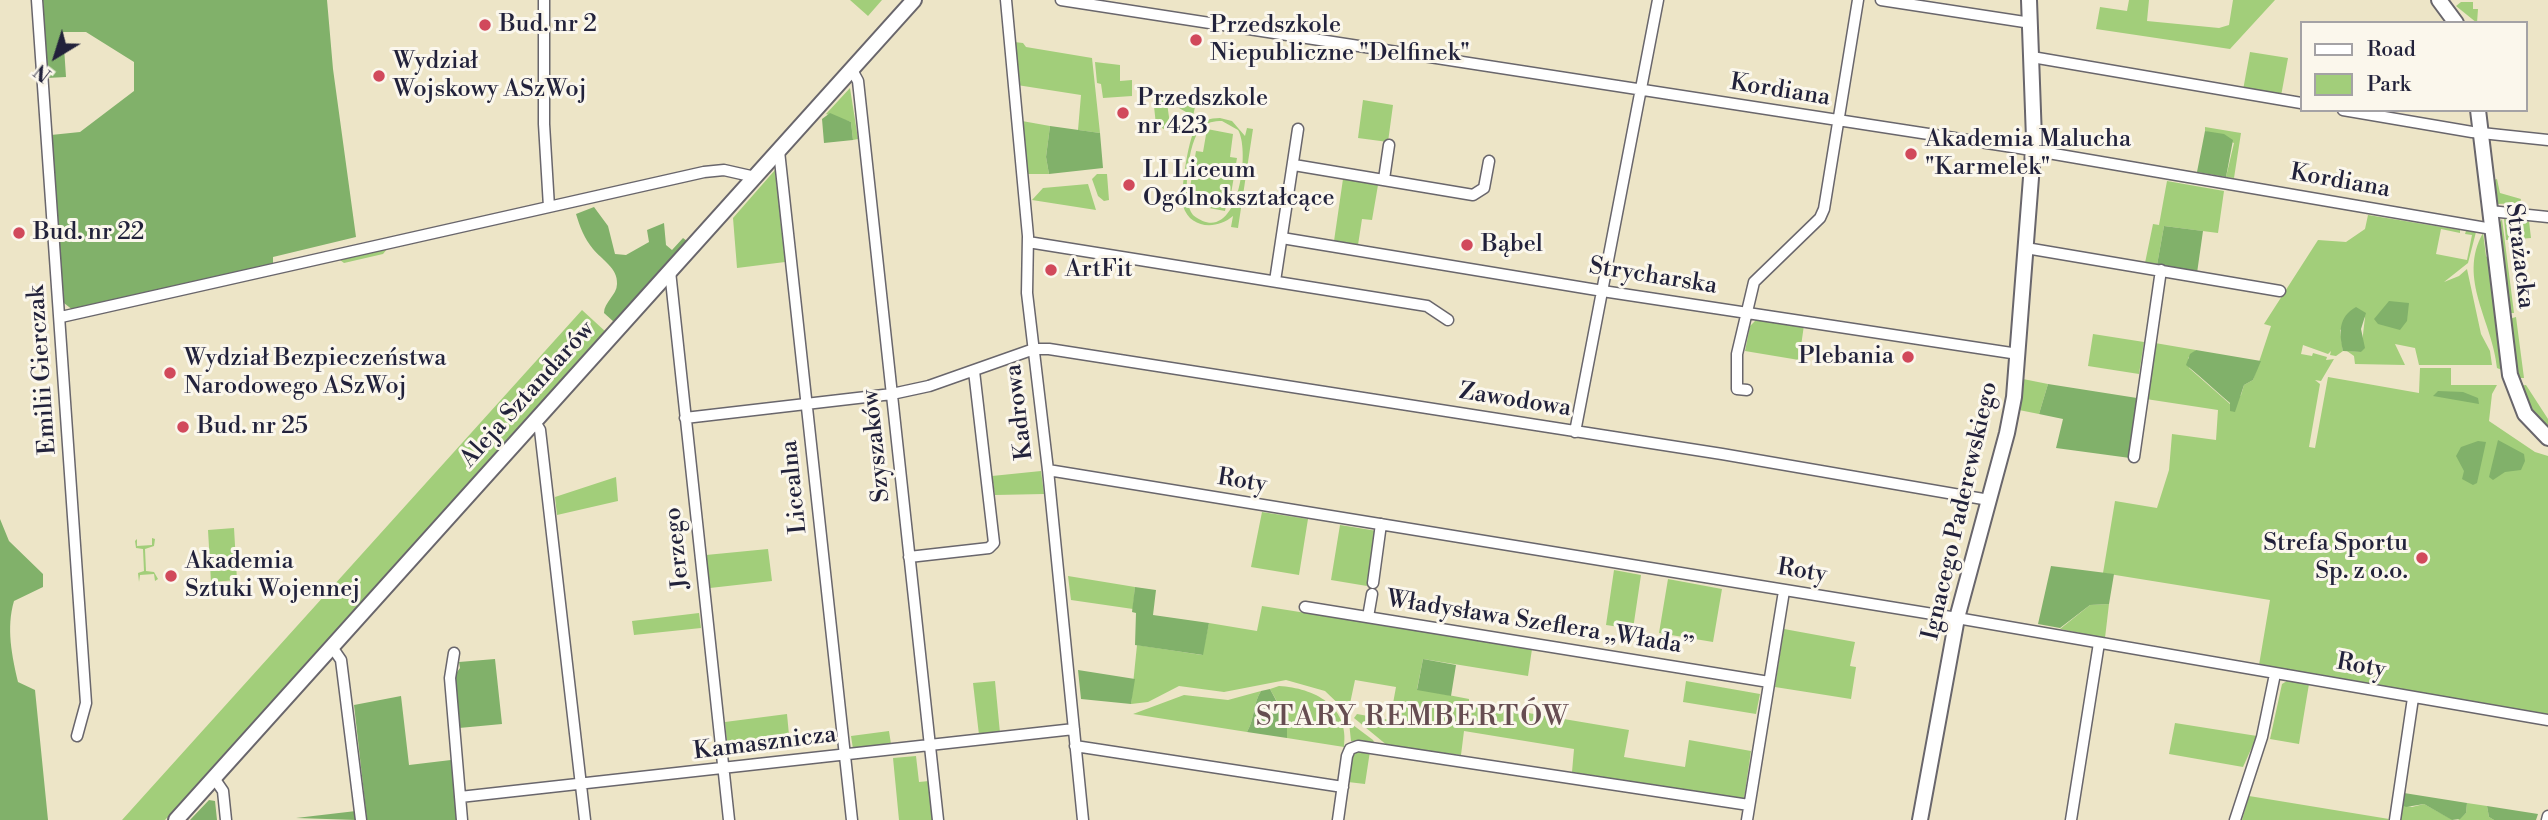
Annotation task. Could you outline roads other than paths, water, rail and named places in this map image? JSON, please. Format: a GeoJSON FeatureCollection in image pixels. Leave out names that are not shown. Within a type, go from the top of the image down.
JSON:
{"type":"FeatureCollection","features":[{"type":"Feature","properties":{"kind":"street","name":"Emilii Gierczak"},"geometry":{"type":"LineString","coordinates":[[37,0],[86,703],[77,736]]}},
{"type":"Feature","properties":{"kind":"street"},"geometry":{"type":"LineString","coordinates":[[544,0],[544,124],[549,208]]}},
{"type":"Feature","properties":{"kind":"street","name":"Aleja Sztandarów"},"geometry":{"type":"LineString","coordinates":[[176,820],[914,0]]}},
{"type":"Feature","properties":{"kind":"street","name":"Kadrowa"},"geometry":{"type":"LineString","coordinates":[[1006,0],[1028,242],[1027,293],[1048,470],[1083,820]]}},
{"type":"Feature","properties":{"kind":"street","name":"Kordiana"},"geometry":{"type":"LineString","coordinates":[[1061,0],[2033,151],[2492,229]]}},
{"type":"Feature","properties":{"kind":"street"},"geometry":{"type":"LineString","coordinates":[[1575,432],[1658,0]]}},
{"type":"Feature","properties":{"kind":"street"},"geometry":{"type":"LineString","coordinates":[[1747,390],[1737,388],[1737,354],[1745,314],[1758,275],[1823,214],[1858,0]]}},
{"type":"Feature","properties":{"kind":"street"},"geometry":{"type":"LineString","coordinates":[[1881,0],[2031,23]]}},
{"type":"Feature","properties":{"kind":"street","name":"Ignacego Paderewskiego"},"geometry":{"type":"LineString","coordinates":[[1920,820],[1957,618],[2007,433],[2018,354],[2033,151],[2029,0]]}},
{"type":"Feature","properties":{"kind":"street"},"geometry":{"type":"LineString","coordinates":[[2439,0],[2455,21]]}},
{"type":"Feature","properties":{"kind":"street"},"geometry":{"type":"LineString","coordinates":[[2032,57],[2300,103]]}},
{"type":"Feature","properties":{"kind":"street","name":"Szyszaków"},"geometry":{"type":"LineString","coordinates":[[852,70],[858,81],[937,820]]}},
{"type":"Feature","properties":{"kind":"street"},"geometry":{"type":"LineString","coordinates":[[2356,112],[2548,141]]}},
{"type":"Feature","properties":{"kind":"street","name":"Strażacka"},"geometry":{"type":"LineString","coordinates":[[2478,112],[2513,388],[2525,414],[2548,438]]}},
{"type":"Feature","properties":{"kind":"street"},"geometry":{"type":"LineString","coordinates":[[1275,281],[1298,129]]}},
{"type":"Feature","properties":{"kind":"street"},"geometry":{"type":"LineString","coordinates":[[1384,179],[1389,145]]}},
{"type":"Feature","properties":{"kind":"street","name":"Licealna"},"geometry":{"type":"LineString","coordinates":[[779,151],[852,820]]}},
{"type":"Feature","properties":{"kind":"street"},"geometry":{"type":"LineString","coordinates":[[1294,165],[1472,195],[1484,188],[1489,161]]}},
{"type":"Feature","properties":{"kind":"street"},"geometry":{"type":"LineString","coordinates":[[61,317],[704,172],[724,170],[755,177]]}},
{"type":"Feature","properties":{"kind":"street"},"geometry":{"type":"LineString","coordinates":[[2490,211],[2548,217]]}},
{"type":"Feature","properties":{"kind":"street","name":"Strycharska"},"geometry":{"type":"LineString","coordinates":[[1282,239],[1745,314],[2018,354]]}},
{"type":"Feature","properties":{"kind":"street"},"geometry":{"type":"LineString","coordinates":[[1028,242],[1427,306],[1448,320]]}},
{"type":"Feature","properties":{"kind":"street"},"geometry":{"type":"LineString","coordinates":[[2026,248],[2280,291]]}},
{"type":"Feature","properties":{"kind":"street"},"geometry":{"type":"LineString","coordinates":[[2134,457],[2161,270]]}},
{"type":"Feature","properties":{"kind":"street","name":"Jerzego"},"geometry":{"type":"LineString","coordinates":[[670,271],[729,820]]}},
{"type":"Feature","properties":{"kind":"street"},"geometry":{"type":"LineString","coordinates":[[685,418],[892,394],[974,371],[1034,349]]}},
{"type":"Feature","properties":{"kind":"street","name":"Zawodowa"},"geometry":{"type":"LineString","coordinates":[[1034,349],[1575,432],[1989,500]]}},
{"type":"Feature","properties":{"kind":"street"},"geometry":{"type":"LineString","coordinates":[[909,557],[989,548],[994,543],[974,371]]}},
{"type":"Feature","properties":{"kind":"street"},"geometry":{"type":"LineString","coordinates":[[535,422],[540,430],[584,820]]}},
{"type":"Feature","properties":{"kind":"street","name":"Roty"},"geometry":{"type":"LineString","coordinates":[[1048,470],[1957,618],[2548,720]]}},
{"type":"Feature","properties":{"kind":"street"},"geometry":{"type":"LineString","coordinates":[[1373,583],[1381,524]]}},
{"type":"Feature","properties":{"kind":"street"},"geometry":{"type":"LineString","coordinates":[[1747,820],[1784,590]]}},
{"type":"Feature","properties":{"kind":"street"},"geometry":{"type":"LineString","coordinates":[[1368,617],[1372,594]]}},
{"type":"Feature","properties":{"kind":"street","name":"Władysława Szeflera „Włada”"},"geometry":{"type":"LineString","coordinates":[[1305,607],[1769,682]]}},
{"type":"Feature","properties":{"kind":"street"},"geometry":{"type":"LineString","coordinates":[[2071,820],[2099,643]]}},
{"type":"Feature","properties":{"kind":"street"},"geometry":{"type":"LineString","coordinates":[[332,647],[341,660],[361,820]]}},
{"type":"Feature","properties":{"kind":"street"},"geometry":{"type":"LineString","coordinates":[[454,653],[450,678],[462,820]]}},
{"type":"Feature","properties":{"kind":"street"},"geometry":{"type":"LineString","coordinates":[[2235,820],[2262,737],[2275,674]]}},
{"type":"Feature","properties":{"kind":"street"},"geometry":{"type":"LineString","coordinates":[[2395,820],[2413,698]]}},
{"type":"Feature","properties":{"kind":"street","name":"Kamasznicza"},"geometry":{"type":"LineString","coordinates":[[460,797],[723,770],[1074,729]]}},
{"type":"Feature","properties":{"kind":"street"},"geometry":{"type":"LineString","coordinates":[[1075,746],[1343,787]]}},
{"type":"Feature","properties":{"kind":"street"},"geometry":{"type":"LineString","coordinates":[[1338,820],[1348,752],[1358,746],[1374,746],[1749,805]]}},
{"type":"Feature","properties":{"kind":"street"},"geometry":{"type":"LineString","coordinates":[[214,778],[223,792],[226,820]]}},
{"type":"Feature","properties":{"kind":"place","name":"Bud. nr 2"},"geometry":{"type":"Point","coordinates":[485,25]}},
{"type":"Feature","properties":{"kind":"place","name":"Przedszkole Niepubliczne \"Delfinek\""},"geometry":{"type":"Point","coordinates":[1196,40]}},
{"type":"Feature","properties":{"kind":"place","name":"Wydział Wojskowy ASzWoj"},"geometry":{"type":"Point","coordinates":[379,76]}},
{"type":"Feature","properties":{"kind":"place","name":"Przedszkole nr 423"},"geometry":{"type":"Point","coordinates":[1123,113]}},
{"type":"Feature","properties":{"kind":"place","name":"Akademia Malucha \"Karmelek\""},"geometry":{"type":"Point","coordinates":[1911,154]}},
{"type":"Feature","properties":{"kind":"place","name":"LI Liceum Ogólnokształcące"},"geometry":{"type":"Point","coordinates":[1129,185]}},
{"type":"Feature","properties":{"kind":"place","name":"Bud. nr 22"},"geometry":{"type":"Point","coordinates":[19,233]}},
{"type":"Feature","properties":{"kind":"place","name":"Bąbel"},"geometry":{"type":"Point","coordinates":[1467,245]}},
{"type":"Feature","properties":{"kind":"place","name":"ArtFit"},"geometry":{"type":"Point","coordinates":[1051,270]}},
{"type":"Feature","properties":{"kind":"place","name":"Plebania"},"geometry":{"type":"Point","coordinates":[1908,357]}},
{"type":"Feature","properties":{"kind":"place","name":"Wydział Bezpieczeństwa Narodowego ASzWoj"},"geometry":{"type":"Point","coordinates":[170,373]}},
{"type":"Feature","properties":{"kind":"place","name":"Bud. nr 25"},"geometry":{"type":"Point","coordinates":[183,427]}},
{"type":"Feature","properties":{"kind":"place","name":"Strefa Sportu Sp. z o.o."},"geometry":{"type":"Point","coordinates":[2422,558]}},
{"type":"Feature","properties":{"kind":"place","name":"Akademia Sztuki Wojennej"},"geometry":{"type":"Point","coordinates":[171,576]}},
{"type":"Feature","properties":{"kind":"district","name":"STARY REMBERTÓW"},"geometry":{"type":"Point","coordinates":[1413,718]}}]}
